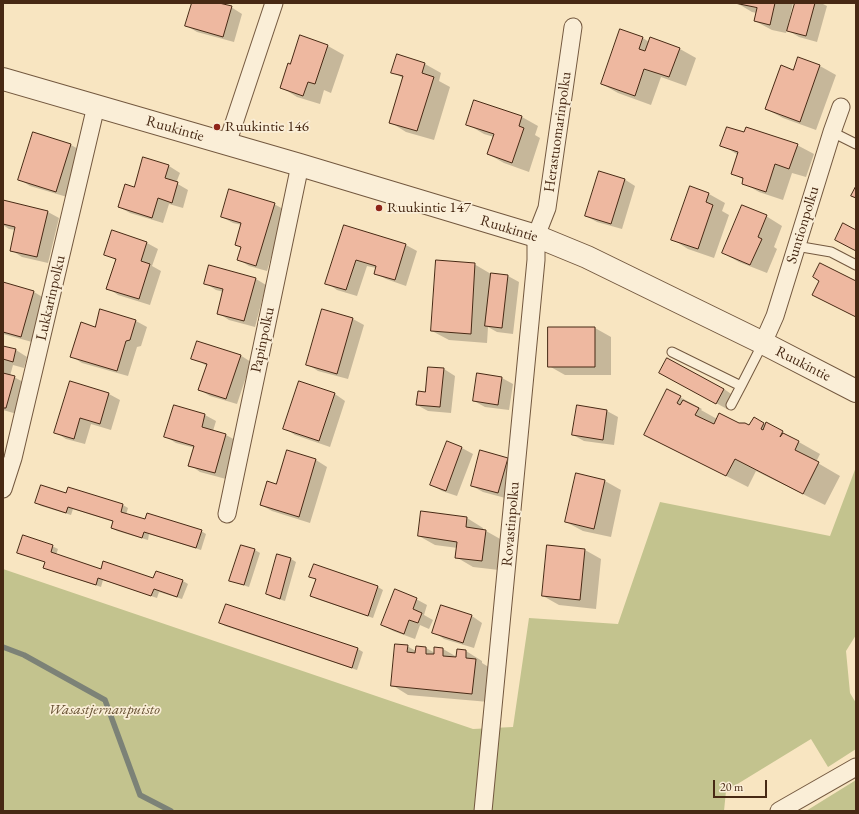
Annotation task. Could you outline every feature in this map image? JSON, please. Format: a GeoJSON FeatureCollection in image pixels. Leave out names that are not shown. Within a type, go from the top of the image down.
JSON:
{"type":"FeatureCollection","features":[{"type":"Feature","properties":{"kind":"street"},"geometry":{"type":"LineString","coordinates":[[227,144],[274,3]]}},
{"type":"Feature","properties":{"kind":"street","name":"Herastuomarinpolku"},"geometry":{"type":"LineString","coordinates":[[536,236],[547,208],[573,27]]}},
{"type":"Feature","properties":{"kind":"street","name":"Ruukintie"},"geometry":{"type":"LineString","coordinates":[[3,79],[300,165],[536,236],[587,257],[763,343],[856,391]]}},
{"type":"Feature","properties":{"kind":"street","name":"Lukkarinpolku"},"geometry":{"type":"LineString","coordinates":[[3,489],[13,458],[96,106]]}},
{"type":"Feature","properties":{"kind":"street","name":"Suntionpolku"},"geometry":{"type":"LineString","coordinates":[[763,343],[775,316],[841,107]]}},
{"type":"Feature","properties":{"kind":"street","name":"Papinpolku"},"geometry":{"type":"LineString","coordinates":[[227,514],[300,165]]}},
{"type":"Feature","properties":{"kind":"street","name":"Rovastinpolku"},"geometry":{"type":"LineString","coordinates":[[484,811],[536,260],[536,236]]}},
{"type":"Feature","properties":{"kind":"street"},"geometry":{"type":"LineString","coordinates":[[779,811],[856,767]]}},
{"type":"Feature","properties":{"kind":"lane"},"geometry":{"type":"LineString","coordinates":[[832,132],[856,144]]}},
{"type":"Feature","properties":{"kind":"lane"},"geometry":{"type":"LineString","coordinates":[[796,246],[831,252],[856,265]]}},
{"type":"Feature","properties":{"kind":"lane"},"geometry":{"type":"LineString","coordinates":[[731,406],[763,343]]}},
{"type":"Feature","properties":{"kind":"lane"},"geometry":{"type":"LineString","coordinates":[[672,352],[741,386]]}},
{"type":"Feature","properties":{"kind":"green space","name":"Wasastjernanpuisto"},"geometry":{"type":"Polygon","coordinates":[[[856,467],[856,635],[846,651],[850,693],[856,703],[856,749],[828,767],[811,739],[726,791],[724,811],[3,811],[3,569],[473,729],[513,727],[529,618],[618,624],[660,502],[830,536],[856,467]]]}},
{"type":"Feature","properties":{"kind":"green space"},"geometry":{"type":"Polygon","coordinates":[[[856,780],[856,811],[806,811],[856,780]]]}},
{"type":"Feature","properties":{"kind":"building"},"geometry":{"type":"Polygon","coordinates":[[[192,3],[219,3],[232,6],[223,37],[185,26],[192,3]]]}},
{"type":"Feature","properties":{"kind":"building"},"geometry":{"type":"Polygon","coordinates":[[[735,3],[775,3],[770,25],[754,21],[757,8],[735,3]]]}},
{"type":"Feature","properties":{"kind":"building"},"geometry":{"type":"Polygon","coordinates":[[[795,3],[815,3],[806,36],[787,31],[795,3]]]}},
{"type":"Feature","properties":{"kind":"building"},"geometry":{"type":"Polygon","coordinates":[[[620,29],[643,37],[639,49],[645,51],[650,37],[680,48],[669,77],[644,69],[635,96],[601,84],[620,29]]]}},
{"type":"Feature","properties":{"kind":"building"},"geometry":{"type":"Polygon","coordinates":[[[300,35],[328,45],[315,84],[308,82],[303,96],[280,88],[288,63],[290,64],[300,35]]]}},
{"type":"Feature","properties":{"kind":"building"},"geometry":{"type":"Polygon","coordinates":[[[397,54],[425,63],[422,73],[434,77],[417,131],[389,123],[403,76],[391,73],[397,54]]]}},
{"type":"Feature","properties":{"kind":"building"},"geometry":{"type":"Polygon","coordinates":[[[798,57],[820,65],[800,122],[765,109],[781,65],[793,70],[798,57]]]}},
{"type":"Feature","properties":{"kind":"building"},"geometry":{"type":"Polygon","coordinates":[[[474,100],[522,116],[519,126],[524,128],[512,163],[487,154],[494,134],[466,125],[474,100]]]}},
{"type":"Feature","properties":{"kind":"building"},"geometry":{"type":"Polygon","coordinates":[[[727,127],[744,132],[746,127],[798,144],[789,169],[775,164],[766,192],[742,184],[743,178],[731,174],[738,152],[720,146],[727,127]]]}},
{"type":"Feature","properties":{"kind":"building"},"geometry":{"type":"Polygon","coordinates":[[[33,132],[71,144],[56,192],[18,180],[33,132]]]}},
{"type":"Feature","properties":{"kind":"building"},"geometry":{"type":"Polygon","coordinates":[[[143,157],[169,165],[165,178],[178,182],[172,203],[158,198],[152,218],[118,207],[125,184],[134,187],[143,157]]]}},
{"type":"Feature","properties":{"kind":"building"},"geometry":{"type":"Polygon","coordinates":[[[599,171],[625,179],[611,224],[585,216],[599,171]]]}},
{"type":"Feature","properties":{"kind":"building"},"geometry":{"type":"Polygon","coordinates":[[[690,186],[709,193],[706,202],[713,205],[698,249],[671,240],[690,186]]]}},
{"type":"Feature","properties":{"kind":"building"},"geometry":{"type":"Polygon","coordinates":[[[856,186],[856,198],[851,196],[856,186]]]}},
{"type":"Feature","properties":{"kind":"building"},"geometry":{"type":"Polygon","coordinates":[[[229,189],[275,203],[256,266],[237,260],[241,247],[235,245],[241,223],[221,217],[229,189]]]}},
{"type":"Feature","properties":{"kind":"building"},"geometry":{"type":"Polygon","coordinates":[[[3,200],[48,211],[37,257],[10,251],[15,227],[3,224],[3,200]]]}},
{"type":"Feature","properties":{"kind":"building"},"geometry":{"type":"Polygon","coordinates":[[[742,205],[767,215],[758,237],[762,239],[750,265],[722,253],[742,205]]]}},
{"type":"Feature","properties":{"kind":"building"},"geometry":{"type":"Polygon","coordinates":[[[843,223],[856,230],[856,251],[835,240],[843,223]]]}},
{"type":"Feature","properties":{"kind":"building"},"geometry":{"type":"Polygon","coordinates":[[[344,225],[406,244],[395,280],[374,274],[376,266],[356,260],[346,290],[325,284],[344,225]]]}},
{"type":"Feature","properties":{"kind":"building"},"geometry":{"type":"Polygon","coordinates":[[[112,230],[147,242],[141,261],[150,264],[139,299],[106,289],[116,259],[104,255],[112,230]]]}},
{"type":"Feature","properties":{"kind":"building"},"geometry":{"type":"Polygon","coordinates":[[[436,260],[475,263],[471,334],[431,331],[436,260]]]}},
{"type":"Feature","properties":{"kind":"building"},"geometry":{"type":"Polygon","coordinates":[[[820,263],[856,281],[856,317],[812,295],[819,281],[813,277],[820,263]]]}},
{"type":"Feature","properties":{"kind":"building"},"geometry":{"type":"Polygon","coordinates":[[[209,265],[256,278],[244,321],[217,314],[223,289],[204,284],[209,265]]]}},
{"type":"Feature","properties":{"kind":"building"},"geometry":{"type":"Polygon","coordinates":[[[491,273],[508,275],[502,328],[485,326],[491,273]]]}},
{"type":"Feature","properties":{"kind":"building"},"geometry":{"type":"Polygon","coordinates":[[[3,282],[34,291],[21,337],[3,332],[3,282]]]}},
{"type":"Feature","properties":{"kind":"building"},"geometry":{"type":"Polygon","coordinates":[[[100,309],[136,320],[130,340],[126,341],[117,371],[70,357],[81,322],[95,327],[100,309]]]}},
{"type":"Feature","properties":{"kind":"building"},"geometry":{"type":"Polygon","coordinates":[[[322,309],[353,318],[337,374],[306,365],[322,309]]]}},
{"type":"Feature","properties":{"kind":"building"},"geometry":{"type":"Polygon","coordinates":[[[548,327],[595,327],[595,367],[548,367],[548,327]]]}},
{"type":"Feature","properties":{"kind":"building"},"geometry":{"type":"Polygon","coordinates":[[[197,341],[241,355],[226,399],[198,390],[207,364],[191,359],[197,341]]]}},
{"type":"Feature","properties":{"kind":"building"},"geometry":{"type":"Polygon","coordinates":[[[3,346],[16,349],[13,362],[3,359],[3,346]]]}},
{"type":"Feature","properties":{"kind":"building"},"geometry":{"type":"Polygon","coordinates":[[[667,358],[724,389],[716,404],[659,373],[667,358]]]}},
{"type":"Feature","properties":{"kind":"building"},"geometry":{"type":"Polygon","coordinates":[[[428,367],[444,368],[440,407],[416,405],[418,391],[425,392],[428,367]]]}},
{"type":"Feature","properties":{"kind":"building"},"geometry":{"type":"Polygon","coordinates":[[[3,373],[15,376],[6,408],[3,408],[3,373]]]}},
{"type":"Feature","properties":{"kind":"building"},"geometry":{"type":"Polygon","coordinates":[[[477,373],[502,377],[498,405],[473,401],[477,373]]]}},
{"type":"Feature","properties":{"kind":"building"},"geometry":{"type":"Polygon","coordinates":[[[70,381],[109,393],[100,424],[80,418],[74,439],[54,433],[70,381]]]}},
{"type":"Feature","properties":{"kind":"building"},"geometry":{"type":"Polygon","coordinates":[[[299,381],[335,393],[319,441],[283,429],[299,381]]]}},
{"type":"Feature","properties":{"kind":"building"},"geometry":{"type":"Polygon","coordinates":[[[667,389],[681,396],[677,403],[680,405],[683,400],[699,408],[695,415],[714,424],[719,413],[739,423],[749,425],[754,417],[764,423],[761,429],[763,430],[766,422],[783,431],[780,437],[783,433],[799,441],[795,450],[819,462],[803,494],[735,459],[726,476],[644,435],[667,389]]]}},
{"type":"Feature","properties":{"kind":"building"},"geometry":{"type":"Polygon","coordinates":[[[174,405],[205,414],[202,427],[226,434],[215,473],[188,466],[194,446],[164,437],[174,405]]]}},
{"type":"Feature","properties":{"kind":"building"},"geometry":{"type":"Polygon","coordinates":[[[577,405],[607,410],[603,440],[572,435],[577,405]]]}},
{"type":"Feature","properties":{"kind":"building"},"geometry":{"type":"Polygon","coordinates":[[[447,441],[462,447],[446,491],[430,485],[447,441]]]}},
{"type":"Feature","properties":{"kind":"building"},"geometry":{"type":"Polygon","coordinates":[[[287,450],[316,459],[299,517],[260,505],[267,481],[276,484],[287,450]]]}},
{"type":"Feature","properties":{"kind":"building"},"geometry":{"type":"Polygon","coordinates":[[[480,450],[508,458],[498,493],[471,486],[480,450]]]}},
{"type":"Feature","properties":{"kind":"building"},"geometry":{"type":"Polygon","coordinates":[[[576,473],[605,480],[594,529],[565,522],[576,473]]]}},
{"type":"Feature","properties":{"kind":"building"},"geometry":{"type":"Polygon","coordinates":[[[41,485],[66,493],[68,487],[123,504],[121,512],[145,519],[147,513],[202,530],[196,548],[144,532],[142,538],[111,528],[113,521],[68,507],[66,513],[35,503],[41,485]]]}},
{"type":"Feature","properties":{"kind":"building"},"geometry":{"type":"Polygon","coordinates":[[[421,511],[467,517],[466,527],[486,530],[482,561],[455,558],[457,542],[418,536],[421,511]]]}},
{"type":"Feature","properties":{"kind":"building"},"geometry":{"type":"Polygon","coordinates":[[[23,535],[53,545],[51,552],[101,569],[103,561],[153,578],[156,571],[183,580],[177,597],[154,589],[151,596],[98,578],[96,585],[43,568],[45,562],[17,553],[23,535]]]}},
{"type":"Feature","properties":{"kind":"building"},"geometry":{"type":"Polygon","coordinates":[[[241,545],[255,549],[244,585],[229,581],[241,545]]]}},
{"type":"Feature","properties":{"kind":"building"},"geometry":{"type":"Polygon","coordinates":[[[547,545],[585,549],[580,600],[542,596],[547,545]]]}},
{"type":"Feature","properties":{"kind":"building"},"geometry":{"type":"Polygon","coordinates":[[[277,554],[291,558],[280,599],[266,594],[277,554]]]}},
{"type":"Feature","properties":{"kind":"building"},"geometry":{"type":"Polygon","coordinates":[[[314,564],[378,586],[368,616],[310,596],[316,579],[309,577],[314,564]]]}},
{"type":"Feature","properties":{"kind":"building"},"geometry":{"type":"Polygon","coordinates":[[[395,589],[417,598],[413,609],[422,613],[418,623],[409,620],[404,634],[381,625],[395,589]]]}},
{"type":"Feature","properties":{"kind":"building"},"geometry":{"type":"Polygon","coordinates":[[[226,604],[358,648],[352,668],[219,623],[226,604]]]}},
{"type":"Feature","properties":{"kind":"building"},"geometry":{"type":"Polygon","coordinates":[[[441,605],[472,615],[463,643],[432,633],[441,605]]]}},
{"type":"Feature","properties":{"kind":"building"},"geometry":{"type":"Polygon","coordinates":[[[395,644],[408,645],[407,652],[415,653],[416,646],[426,647],[426,654],[434,654],[434,647],[443,648],[443,656],[456,657],[457,649],[466,650],[466,658],[476,659],[472,694],[391,686],[395,644]]]}},
{"type":"Feature","properties":{"kind":"waterway"},"geometry":{"type":"LineString","coordinates":[[3,647],[24,655],[105,700],[140,795],[171,811]]}},
{"type":"Feature","properties":{"kind":"place","name":"Ruukintie 146"},"geometry":{"type":"Point","coordinates":[217,127]}},
{"type":"Feature","properties":{"kind":"place","name":"Ruukintie 147"},"geometry":{"type":"Point","coordinates":[379,208]}}]}
